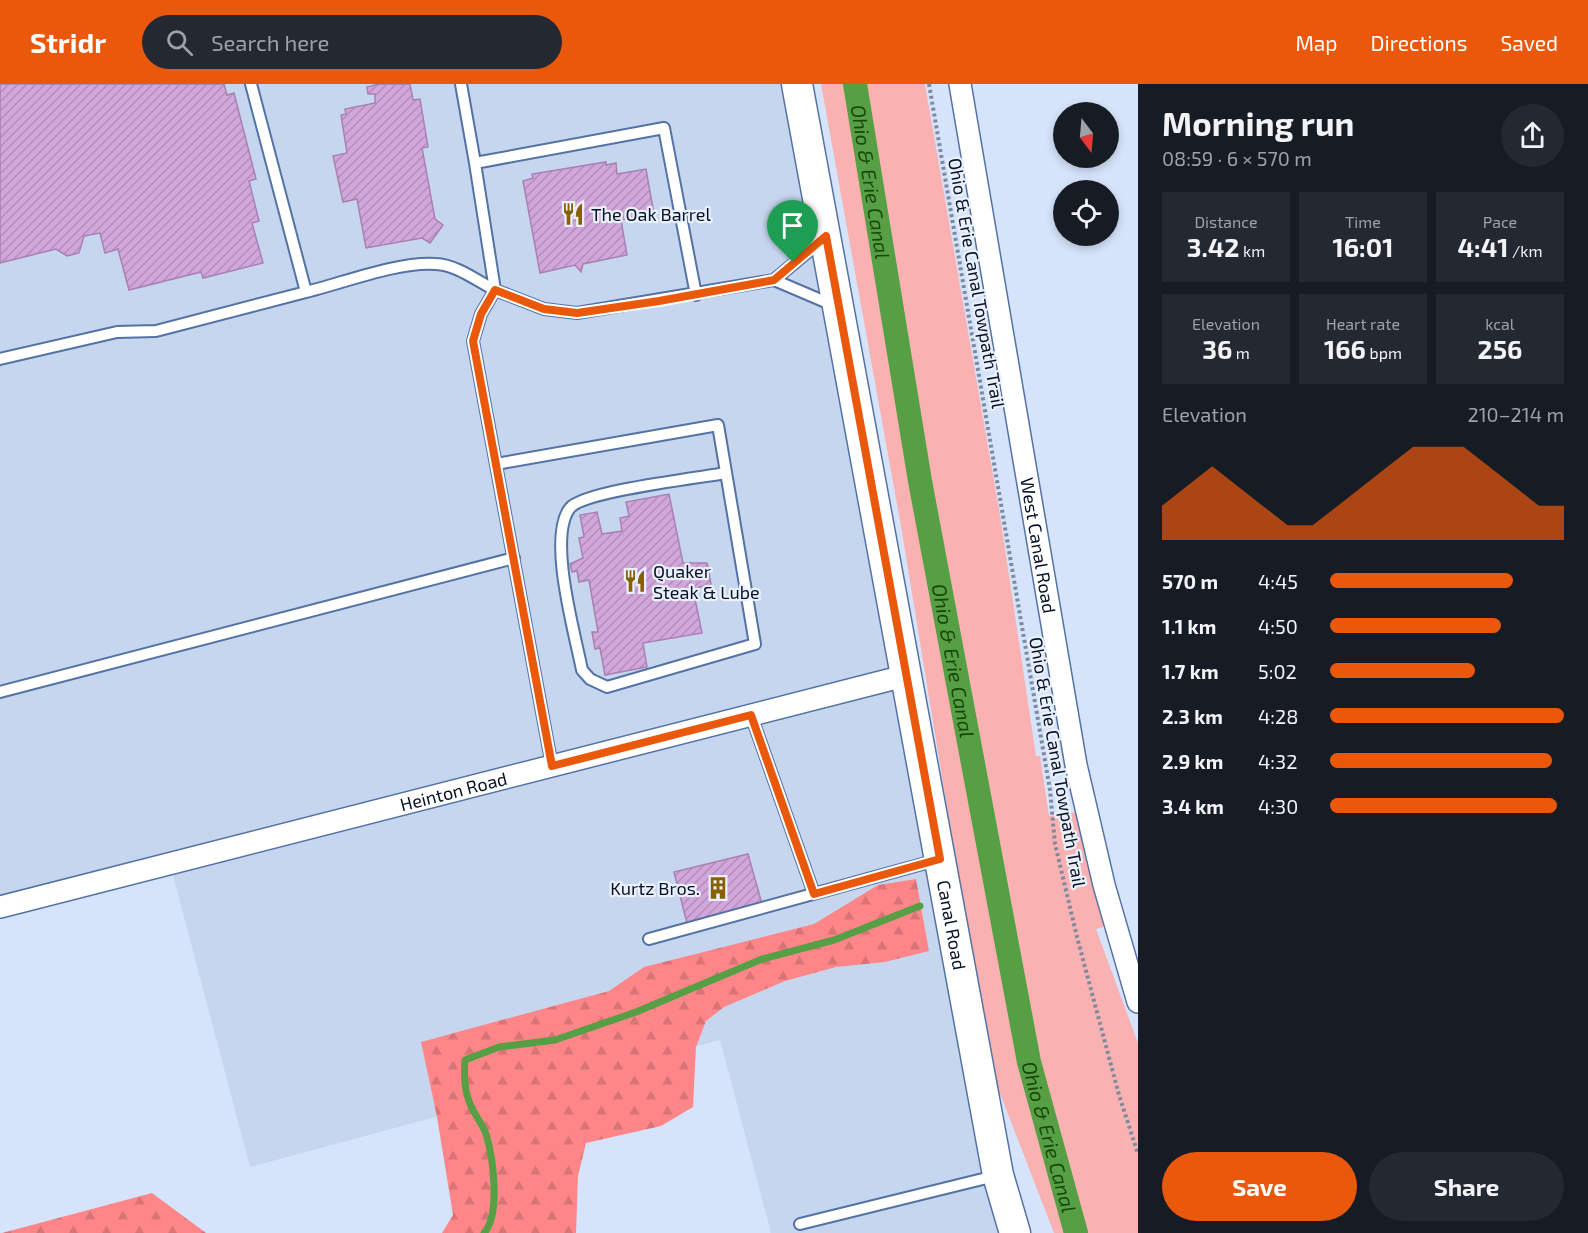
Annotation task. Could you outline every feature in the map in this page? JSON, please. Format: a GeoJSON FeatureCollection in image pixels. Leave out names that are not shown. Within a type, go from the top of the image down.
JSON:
{"type":"FeatureCollection","features":[{"type":"Feature","properties":{"kind":"main road","name":"Canal Road"},"geometry":{"type":"LineString","coordinates":[[797,84],[908,675],[998,1175],[1012,1232]]}},
{"type":"Feature","properties":{"kind":"street","name":"West Canal Road"},"geometry":{"type":"LineString","coordinates":[[960,84],[1076,765],[1104,885],[1138,1002]]}},
{"type":"Feature","properties":{"kind":"street","name":"Heinton Road"},"geometry":{"type":"LineString","coordinates":[[0,907],[908,675]]}},
{"type":"Feature","properties":{"kind":"lane"},"geometry":{"type":"LineString","coordinates":[[251,84],[306,292]]}},
{"type":"Feature","properties":{"kind":"lane"},"geometry":{"type":"LineString","coordinates":[[460,84],[495,290],[481,314],[473,341],[552,766]]}},
{"type":"Feature","properties":{"kind":"lane"},"geometry":{"type":"LineString","coordinates":[[475,163],[664,128],[696,295]]}},
{"type":"Feature","properties":{"kind":"lane"},"geometry":{"type":"LineString","coordinates":[[0,359],[117,332],[156,331],[375,273],[437,264],[544,309],[577,313],[696,295],[774,280],[826,236]]}},
{"type":"Feature","properties":{"kind":"lane"},"geometry":{"type":"LineString","coordinates":[[774,280],[839,308]]}},
{"type":"Feature","properties":{"kind":"lane"},"geometry":{"type":"LineString","coordinates":[[496,464],[718,425],[755,644],[607,687],[599,684],[582,670],[559,544],[560,530],[571,507],[581,500],[726,473]]}},
{"type":"Feature","properties":{"kind":"lane"},"geometry":{"type":"LineString","coordinates":[[0,692],[514,558]]}},
{"type":"Feature","properties":{"kind":"lane"},"geometry":{"type":"LineString","coordinates":[[751,715],[814,894]]}},
{"type":"Feature","properties":{"kind":"lane"},"geometry":{"type":"LineString","coordinates":[[649,939],[940,859]]}},
{"type":"Feature","properties":{"kind":"lane"},"geometry":{"type":"LineString","coordinates":[[800,1224],[998,1175]]}},
{"type":"Feature","properties":{"kind":"path","name":"Ohio & Erie Canal Towpath Trail"},"geometry":{"type":"LineString","coordinates":[[929,84],[1050,790],[1055,844],[1119,1095],[1138,1154]]}},
{"type":"Feature","properties":{"kind":"shaded area"},"geometry":{"type":"Polygon","coordinates":[[[0,84],[797,84],[1007,1233],[771,1233],[720,1040],[250,1167],[170,864],[0,907],[0,84]]]}},
{"type":"Feature","properties":{"kind":"shaded area"},"geometry":{"type":"Polygon","coordinates":[[[821,84],[925,84],[1000,515],[1036,756],[1040,756],[1049,816],[1086,811],[1110,925],[1096,929],[1138,1043],[1138,1233],[1054,1233],[989,1065],[902,532],[821,84]]]}},
{"type":"Feature","properties":{"kind":"green space"},"geometry":{"type":"Polygon","coordinates":[[[916,879],[929,951],[885,962],[836,967],[785,981],[724,1007],[706,1021],[696,1047],[693,1107],[661,1126],[586,1143],[578,1176],[576,1233],[442,1233],[453,1215],[437,1117],[421,1042],[609,991],[644,967],[814,924],[878,885],[916,879]]]}},
{"type":"Feature","properties":{"kind":"green space"},"geometry":{"type":"Polygon","coordinates":[[[152,1193],[206,1233],[2,1233],[152,1193]]]}},
{"type":"Feature","properties":{"kind":"building"},"geometry":{"type":"Polygon","coordinates":[[[0,84],[224,84],[227,95],[234,93],[256,179],[249,181],[259,221],[252,223],[263,263],[203,278],[201,272],[129,290],[118,249],[105,253],[100,233],[84,236],[79,253],[67,256],[56,249],[0,263],[0,84]]]}},
{"type":"Feature","properties":{"kind":"building"},"geometry":{"type":"Polygon","coordinates":[[[379,84],[410,84],[413,100],[420,99],[428,147],[422,148],[435,219],[443,225],[430,243],[422,238],[366,248],[357,199],[343,202],[333,156],[347,153],[341,115],[346,114],[345,109],[375,103],[375,94],[368,94],[367,87],[379,84]]]}},
{"type":"Feature","properties":{"kind":"building"},"geometry":{"type":"Polygon","coordinates":[[[606,162],[606,165],[616,163],[617,174],[646,169],[654,214],[621,220],[627,255],[583,264],[581,272],[575,265],[540,273],[523,181],[533,178],[532,174],[606,162]]]}},
{"type":"Feature","properties":{"kind":"building"},"geometry":{"type":"Polygon","coordinates":[[[669,494],[683,563],[707,563],[711,584],[693,589],[702,633],[643,643],[647,667],[605,675],[600,648],[595,649],[592,632],[598,632],[589,580],[579,582],[577,571],[572,572],[570,564],[583,558],[579,538],[584,537],[580,515],[597,512],[602,534],[622,531],[620,518],[629,516],[626,502],[669,494]]]}},
{"type":"Feature","properties":{"kind":"building","name":"Kurtz Bros."},"geometry":{"type":"Polygon","coordinates":[[[748,854],[762,904],[687,923],[674,872],[748,854]]]}},
{"type":"Feature","properties":{"kind":"waterway","name":"Ohio & Erie Canal"},"geometry":{"type":"LineString","coordinates":[[855,84],[920,481],[1029,1062],[1076,1233]]}},
{"type":"Feature","properties":{"kind":"waterway"},"geometry":{"type":"LineString","coordinates":[[484,1233],[492,1213],[493,1170],[486,1134],[467,1096],[465,1060],[499,1047],[555,1040],[636,1012],[762,959],[834,940],[920,906]]}},
{"type":"Feature","properties":{"kind":"place","name":"The Oak Barrel"},"geometry":{"type":"Point","coordinates":[573,214]}},
{"type":"Feature","properties":{"kind":"place","name":"Quaker Steak & Lube"},"geometry":{"type":"Point","coordinates":[635,581]}},
{"type":"Feature","properties":{"kind":"place","name":"Kurtz Bros."},"geometry":{"type":"Point","coordinates":[718,888]}},
{"type":"Feature","properties":{"kind":"route"},"geometry":{"type":"LineString","coordinates":[[826,236],[940,859],[814,894],[751,715],[552,766],[473,341],[481,314],[495,290],[544,309],[577,313],[774,280],[793,262],[826,236]]}}]}
